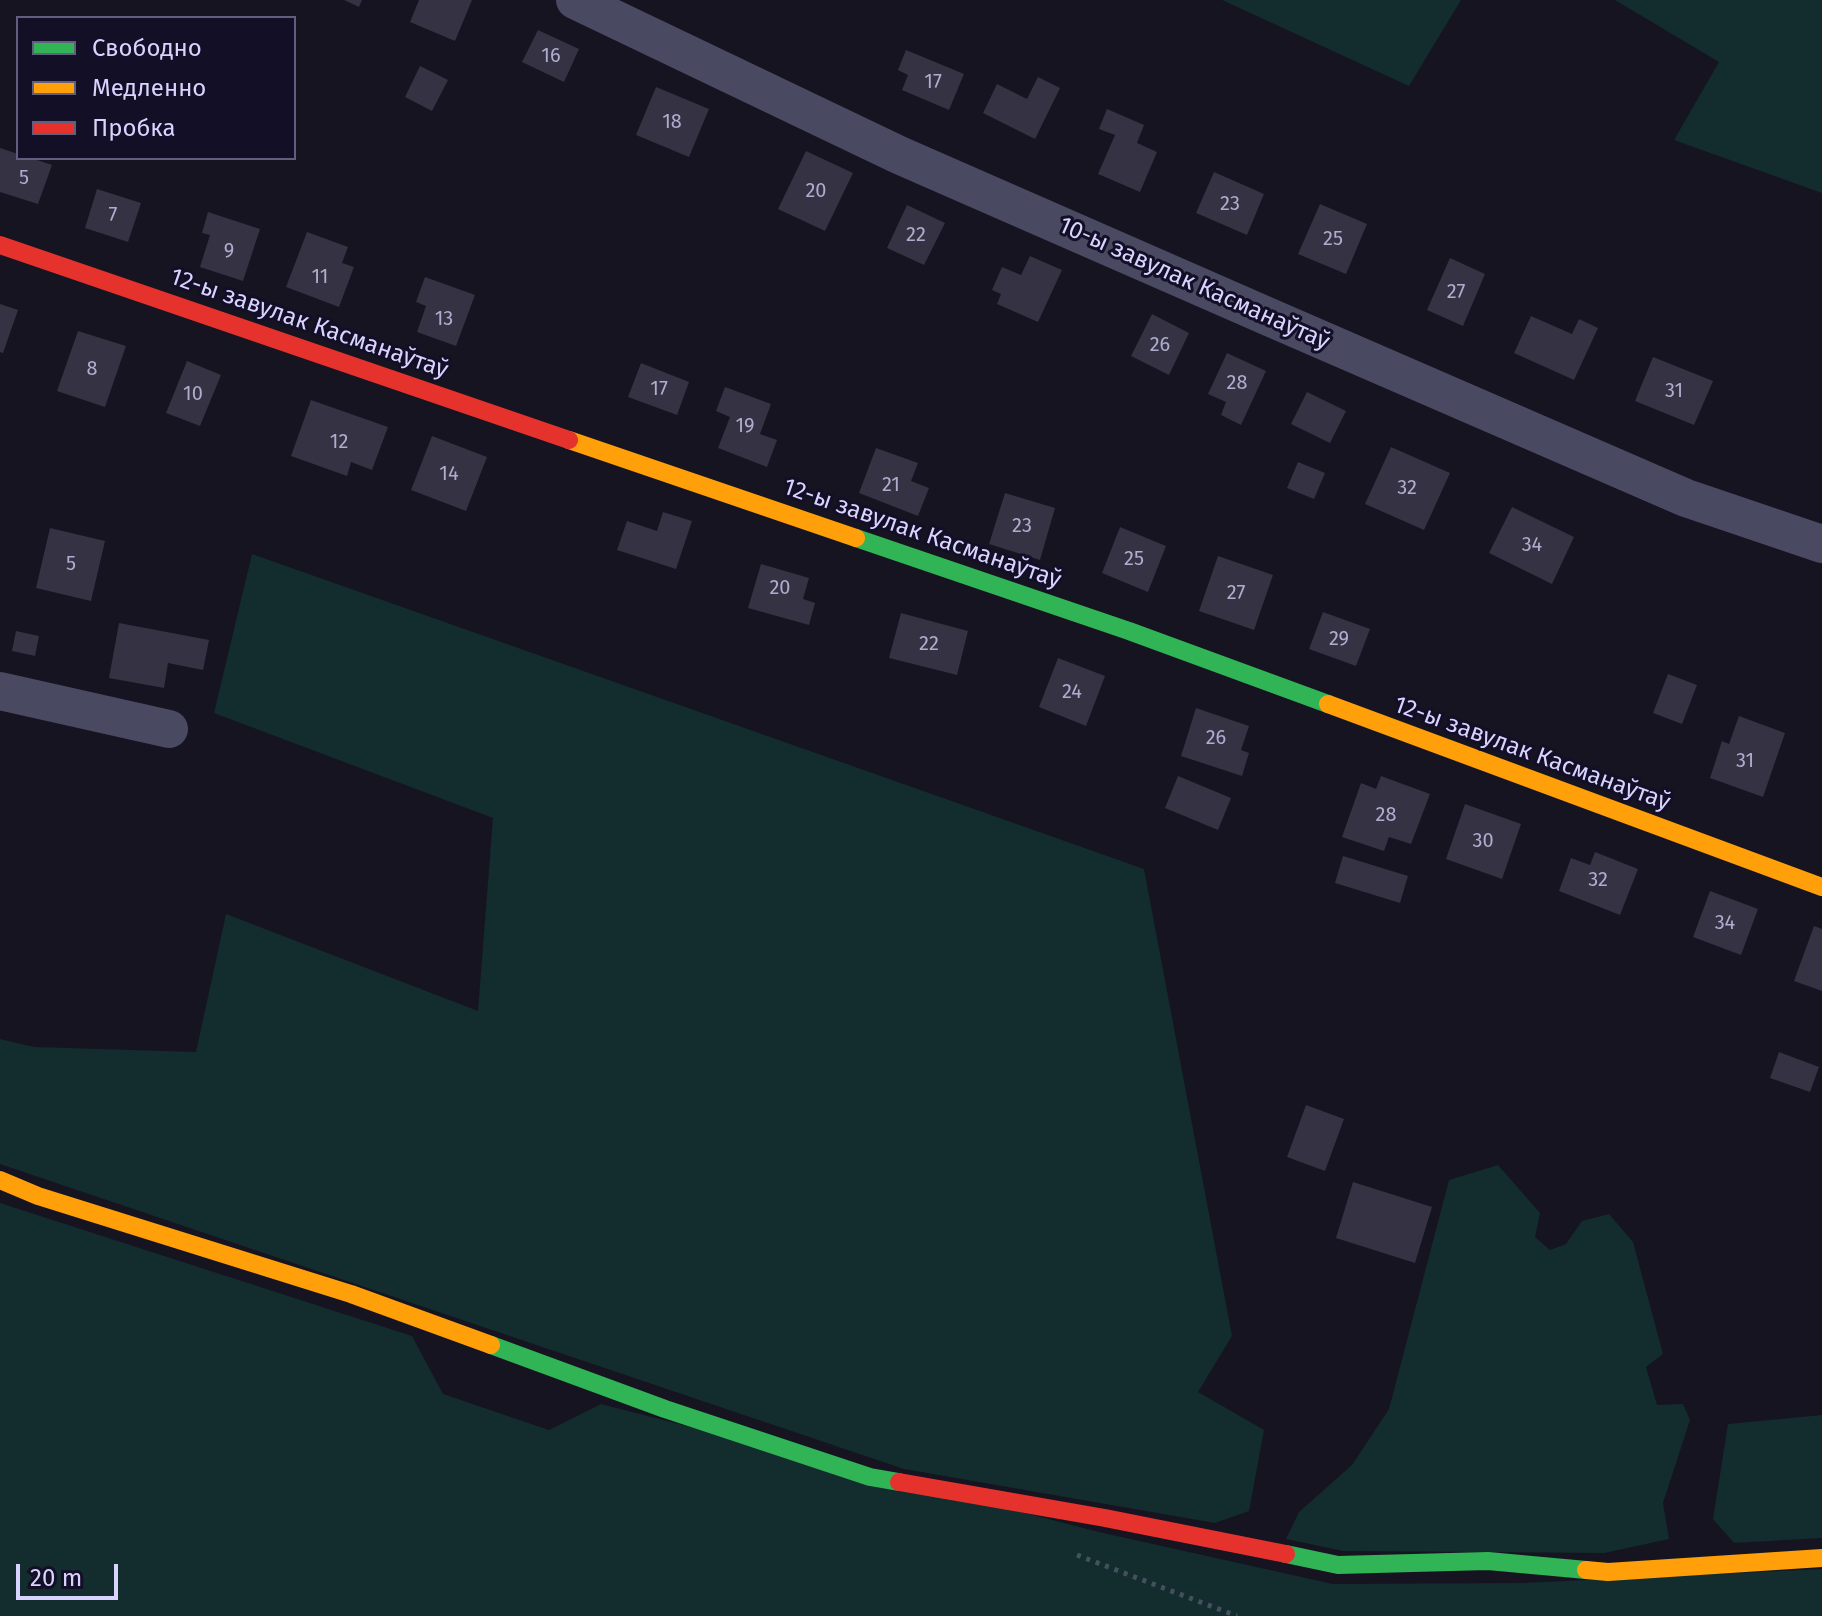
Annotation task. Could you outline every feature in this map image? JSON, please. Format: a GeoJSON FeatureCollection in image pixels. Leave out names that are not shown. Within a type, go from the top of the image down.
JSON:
{"type":"FeatureCollection","features":[{"type":"Feature","properties":{"kind":"street","name":"10-ы завулак Касманаўтаў"},"geometry":{"type":"LineString","coordinates":[[575,0],[899,155],[1269,317],[1686,498],[1822,544]]}},
{"type":"Feature","properties":{"kind":"street","name":"12-ы завулак Касманаўтаў"},"geometry":{"type":"LineString","coordinates":[[0,245],[1129,631],[1822,887]]}},
{"type":"Feature","properties":{"kind":"street"},"geometry":{"type":"LineString","coordinates":[[0,691],[169,729]]}},
{"type":"Feature","properties":{"kind":"street"},"geometry":{"type":"LineString","coordinates":[[0,1180],[38,1196],[351,1294],[665,1409],[870,1477],[1105,1518],[1338,1565],[1488,1561],[1608,1572],[1822,1558]]}},
{"type":"Feature","properties":{"kind":"green space"},"geometry":{"type":"Polygon","coordinates":[[[1222,0],[1461,0],[1409,86],[1222,0]]]}},
{"type":"Feature","properties":{"kind":"green space"},"geometry":{"type":"Polygon","coordinates":[[[1615,0],[1822,0],[1822,193],[1674,140],[1719,62],[1615,0]]]}},
{"type":"Feature","properties":{"kind":"green space"},"geometry":{"type":"Polygon","coordinates":[[[252,554],[1144,869],[1232,1336],[1198,1392],[1264,1430],[1249,1511],[1215,1523],[904,1469],[0,1164],[0,1039],[34,1047],[196,1052],[226,914],[478,1011],[493,818],[214,713],[252,554]]]}},
{"type":"Feature","properties":{"kind":"green space"},"geometry":{"type":"Polygon","coordinates":[[[1498,1165],[1540,1213],[1535,1237],[1550,1250],[1566,1244],[1582,1221],[1609,1214],[1633,1242],[1663,1354],[1646,1367],[1657,1405],[1683,1404],[1690,1420],[1663,1503],[1669,1539],[1604,1553],[1343,1551],[1286,1539],[1299,1512],[1352,1465],[1389,1409],[1449,1180],[1498,1165]]]}},
{"type":"Feature","properties":{"kind":"green space"},"geometry":{"type":"Polygon","coordinates":[[[0,1203],[412,1336],[443,1394],[549,1430],[601,1404],[1099,1532],[1333,1584],[1522,1583],[1822,1569],[1822,1616],[0,1616],[0,1203]]]}},
{"type":"Feature","properties":{"kind":"green space"},"geometry":{"type":"Polygon","coordinates":[[[1822,1415],[1822,1538],[1734,1543],[1713,1519],[1728,1424],[1822,1415]]]}},
{"type":"Feature","properties":{"kind":"building"},"geometry":{"type":"Polygon","coordinates":[[[344,0],[362,0],[359,7],[344,0]]]}},
{"type":"Feature","properties":{"kind":"building"},"geometry":{"type":"Polygon","coordinates":[[[419,0],[472,0],[455,41],[410,22],[419,0]]]}},
{"type":"Feature","properties":{"kind":"building"},"geometry":{"type":"Polygon","coordinates":[[[538,30],[579,49],[564,82],[522,62],[538,30]]]}},
{"type":"Feature","properties":{"kind":"building"},"geometry":{"type":"Polygon","coordinates":[[[906,50],[964,74],[949,110],[902,90],[908,75],[898,70],[906,50]]]}},
{"type":"Feature","properties":{"kind":"building"},"geometry":{"type":"Polygon","coordinates":[[[420,66],[448,80],[432,111],[405,97],[420,66]]]}},
{"type":"Feature","properties":{"kind":"building"},"geometry":{"type":"Polygon","coordinates":[[[1038,77],[1060,88],[1035,139],[983,113],[997,84],[1027,99],[1038,77]]]}},
{"type":"Feature","properties":{"kind":"building"},"geometry":{"type":"Polygon","coordinates":[[[656,87],[709,109],[689,157],[636,135],[656,87]]]}},
{"type":"Feature","properties":{"kind":"building"},"geometry":{"type":"Polygon","coordinates":[[[1107,109],[1144,125],[1137,143],[1157,152],[1140,192],[1098,174],[1115,135],[1099,129],[1107,109]]]}},
{"type":"Feature","properties":{"kind":"building"},"geometry":{"type":"Polygon","coordinates":[[[0,148],[16,153],[16,160],[37,160],[52,165],[38,204],[0,192],[0,148]]]}},
{"type":"Feature","properties":{"kind":"building"},"geometry":{"type":"Polygon","coordinates":[[[806,151],[853,173],[825,231],[778,209],[806,151]]]}},
{"type":"Feature","properties":{"kind":"building"},"geometry":{"type":"Polygon","coordinates":[[[1214,172],[1264,194],[1247,235],[1196,213],[1214,172]]]}},
{"type":"Feature","properties":{"kind":"building"},"geometry":{"type":"Polygon","coordinates":[[[97,189],[141,203],[128,242],[85,228],[97,189]]]}},
{"type":"Feature","properties":{"kind":"building"},"geometry":{"type":"Polygon","coordinates":[[[1320,204],[1367,224],[1346,274],[1298,254],[1320,204]]]}},
{"type":"Feature","properties":{"kind":"building"},"geometry":{"type":"Polygon","coordinates":[[[907,205],[945,223],[924,265],[887,248],[907,205]]]}},
{"type":"Feature","properties":{"kind":"building"},"geometry":{"type":"Polygon","coordinates":[[[208,212],[260,229],[243,281],[200,267],[210,235],[202,233],[208,212]]]}},
{"type":"Feature","properties":{"kind":"building"},"geometry":{"type":"Polygon","coordinates":[[[307,232],[348,247],[342,263],[354,267],[339,307],[286,287],[307,232]]]}},
{"type":"Feature","properties":{"kind":"building"},"geometry":{"type":"Polygon","coordinates":[[[1030,256],[1062,270],[1038,322],[997,304],[1001,294],[992,290],[1002,267],[1021,275],[1030,256]]]}},
{"type":"Feature","properties":{"kind":"building"},"geometry":{"type":"Polygon","coordinates":[[[1450,258],[1485,274],[1463,326],[1427,310],[1450,258]]]}},
{"type":"Feature","properties":{"kind":"building"},"geometry":{"type":"Polygon","coordinates":[[[425,277],[475,295],[456,346],[417,332],[426,306],[416,302],[425,277]]]}},
{"type":"Feature","properties":{"kind":"building"},"geometry":{"type":"Polygon","coordinates":[[[0,304],[18,310],[3,353],[0,352],[0,304]]]}},
{"type":"Feature","properties":{"kind":"building"},"geometry":{"type":"Polygon","coordinates":[[[1152,314],[1189,333],[1169,375],[1131,356],[1152,314]]]}},
{"type":"Feature","properties":{"kind":"building"},"geometry":{"type":"Polygon","coordinates":[[[1531,316],[1572,334],[1579,319],[1598,328],[1574,380],[1514,353],[1531,316]]]}},
{"type":"Feature","properties":{"kind":"building"},"geometry":{"type":"Polygon","coordinates":[[[78,331],[126,346],[105,407],[57,391],[78,331]]]}},
{"type":"Feature","properties":{"kind":"building"},"geometry":{"type":"Polygon","coordinates":[[[1227,353],[1266,371],[1241,425],[1221,415],[1226,402],[1208,394],[1227,353]]]}},
{"type":"Feature","properties":{"kind":"building"},"geometry":{"type":"Polygon","coordinates":[[[1653,357],[1713,381],[1694,425],[1635,401],[1653,357]]]}},
{"type":"Feature","properties":{"kind":"building"},"geometry":{"type":"Polygon","coordinates":[[[187,361],[221,375],[200,426],[166,413],[187,361]]]}},
{"type":"Feature","properties":{"kind":"building"},"geometry":{"type":"Polygon","coordinates":[[[641,363],[689,382],[677,415],[628,397],[641,363]]]}},
{"type":"Feature","properties":{"kind":"building"},"geometry":{"type":"Polygon","coordinates":[[[725,387],[771,404],[760,434],[777,440],[767,467],[718,448],[730,417],[716,411],[725,387]]]}},
{"type":"Feature","properties":{"kind":"building"},"geometry":{"type":"Polygon","coordinates":[[[1307,392],[1346,411],[1330,443],[1291,424],[1307,392]]]}},
{"type":"Feature","properties":{"kind":"building"},"geometry":{"type":"Polygon","coordinates":[[[311,400],[388,427],[372,470],[351,462],[347,476],[291,456],[311,400]]]}},
{"type":"Feature","properties":{"kind":"building"},"geometry":{"type":"Polygon","coordinates":[[[432,436],[487,457],[466,511],[411,490],[432,436]]]}},
{"type":"Feature","properties":{"kind":"building"},"geometry":{"type":"Polygon","coordinates":[[[1391,447],[1450,473],[1424,530],[1365,504],[1391,447]]]}},
{"type":"Feature","properties":{"kind":"building"},"geometry":{"type":"Polygon","coordinates":[[[876,448],[918,463],[911,481],[929,488],[918,516],[859,493],[876,448]]]}},
{"type":"Feature","properties":{"kind":"building"},"geometry":{"type":"Polygon","coordinates":[[[1298,462],[1325,473],[1314,499],[1287,488],[1298,462]]]}},
{"type":"Feature","properties":{"kind":"building"},"geometry":{"type":"Polygon","coordinates":[[[1005,493],[1055,508],[1040,560],[989,544],[1005,493]]]}},
{"type":"Feature","properties":{"kind":"building"},"geometry":{"type":"Polygon","coordinates":[[[1512,507],[1574,537],[1552,584],[1489,553],[1512,507]]]}},
{"type":"Feature","properties":{"kind":"building"},"geometry":{"type":"Polygon","coordinates":[[[663,512],[692,521],[676,569],[617,550],[627,521],[657,531],[663,512]]]}},
{"type":"Feature","properties":{"kind":"building"},"geometry":{"type":"Polygon","coordinates":[[[1120,527],[1166,546],[1148,592],[1102,573],[1120,527]]]}},
{"type":"Feature","properties":{"kind":"building"},"geometry":{"type":"Polygon","coordinates":[[[50,528],[105,541],[91,601],[36,588],[50,528]]]}},
{"type":"Feature","properties":{"kind":"building"},"geometry":{"type":"Polygon","coordinates":[[[1218,556],[1273,575],[1254,630],[1199,611],[1218,556]]]}},
{"type":"Feature","properties":{"kind":"building"},"geometry":{"type":"Polygon","coordinates":[[[761,564],[809,578],[803,599],[815,603],[809,625],[748,608],[761,564]]]}},
{"type":"Feature","properties":{"kind":"building"},"geometry":{"type":"Polygon","coordinates":[[[1323,612],[1370,629],[1356,666],[1309,649],[1323,612]]]}},
{"type":"Feature","properties":{"kind":"building"},"geometry":{"type":"Polygon","coordinates":[[[901,613],[968,631],[957,675],[889,658],[901,613]]]}},
{"type":"Feature","properties":{"kind":"building"},"geometry":{"type":"Polygon","coordinates":[[[119,623],[209,640],[203,670],[168,663],[164,688],[109,678],[119,623]]]}},
{"type":"Feature","properties":{"kind":"building"},"geometry":{"type":"Polygon","coordinates":[[[16,631],[39,636],[35,656],[12,651],[16,631]]]}},
{"type":"Feature","properties":{"kind":"building"},"geometry":{"type":"Polygon","coordinates":[[[1058,658],[1105,676],[1086,726],[1039,707],[1058,658]]]}},
{"type":"Feature","properties":{"kind":"building"},"geometry":{"type":"Polygon","coordinates":[[[1668,674],[1697,685],[1682,724],[1653,713],[1668,674]]]}},
{"type":"Feature","properties":{"kind":"building"},"geometry":{"type":"Polygon","coordinates":[[[1196,708],[1249,726],[1241,750],[1249,753],[1242,776],[1181,756],[1196,708]]]}},
{"type":"Feature","properties":{"kind":"building"},"geometry":{"type":"Polygon","coordinates":[[[1739,716],[1785,733],[1763,797],[1710,778],[1722,741],[1729,744],[1739,716]]]}},
{"type":"Feature","properties":{"kind":"building"},"geometry":{"type":"Polygon","coordinates":[[[1178,776],[1231,798],[1218,830],[1165,808],[1178,776]]]}},
{"type":"Feature","properties":{"kind":"building"},"geometry":{"type":"Polygon","coordinates":[[[1381,776],[1430,794],[1411,844],[1389,837],[1384,851],[1342,837],[1361,783],[1376,789],[1381,776]]]}},
{"type":"Feature","properties":{"kind":"building"},"geometry":{"type":"Polygon","coordinates":[[[1465,804],[1521,824],[1502,879],[1446,859],[1465,804]]]}},
{"type":"Feature","properties":{"kind":"building"},"geometry":{"type":"Polygon","coordinates":[[[1595,852],[1638,869],[1620,915],[1559,891],[1571,858],[1590,865],[1595,852]]]}},
{"type":"Feature","properties":{"kind":"building"},"geometry":{"type":"Polygon","coordinates":[[[1343,856],[1408,876],[1400,903],[1335,883],[1343,856]]]}},
{"type":"Feature","properties":{"kind":"building"},"geometry":{"type":"Polygon","coordinates":[[[1710,891],[1758,909],[1741,955],[1693,937],[1710,891]]]}},
{"type":"Feature","properties":{"kind":"building"},"geometry":{"type":"Polygon","coordinates":[[[1814,926],[1822,929],[1822,991],[1794,981],[1814,926]]]}},
{"type":"Feature","properties":{"kind":"building"},"geometry":{"type":"Polygon","coordinates":[[[1779,1052],[1819,1067],[1810,1092],[1770,1078],[1779,1052]]]}},
{"type":"Feature","properties":{"kind":"building"},"geometry":{"type":"Polygon","coordinates":[[[1306,1105],[1344,1119],[1325,1171],[1287,1157],[1306,1105]]]}},
{"type":"Feature","properties":{"kind":"building"},"geometry":{"type":"Polygon","coordinates":[[[1353,1182],[1432,1207],[1415,1263],[1336,1238],[1353,1182]]]}},
{"type":"Feature","properties":{"kind":"traffic: fast"},"geometry":{"type":"LineString","coordinates":[[856,538],[1129,631],[1328,704]]}},
{"type":"Feature","properties":{"kind":"traffic: fast"},"geometry":{"type":"LineString","coordinates":[[491,1345],[665,1409],[870,1477],[899,1482]]}},
{"type":"Feature","properties":{"kind":"traffic: fast"},"geometry":{"type":"LineString","coordinates":[[1286,1554],[1338,1565],[1488,1561],[1586,1570]]}},
{"type":"Feature","properties":{"kind":"traffic: slow"},"geometry":{"type":"LineString","coordinates":[[569,440],[856,538]]}},
{"type":"Feature","properties":{"kind":"traffic: slow"},"geometry":{"type":"LineString","coordinates":[[1328,704],[1822,887]]}},
{"type":"Feature","properties":{"kind":"traffic: slow"},"geometry":{"type":"LineString","coordinates":[[0,1180],[38,1196],[351,1294],[491,1345]]}},
{"type":"Feature","properties":{"kind":"traffic: slow"},"geometry":{"type":"LineString","coordinates":[[1586,1570],[1608,1572],[1822,1558]]}},
{"type":"Feature","properties":{"kind":"traffic: jam"},"geometry":{"type":"LineString","coordinates":[[0,245],[569,440]]}},
{"type":"Feature","properties":{"kind":"traffic: jam"},"geometry":{"type":"LineString","coordinates":[[899,1482],[1286,1554]]}}]}
